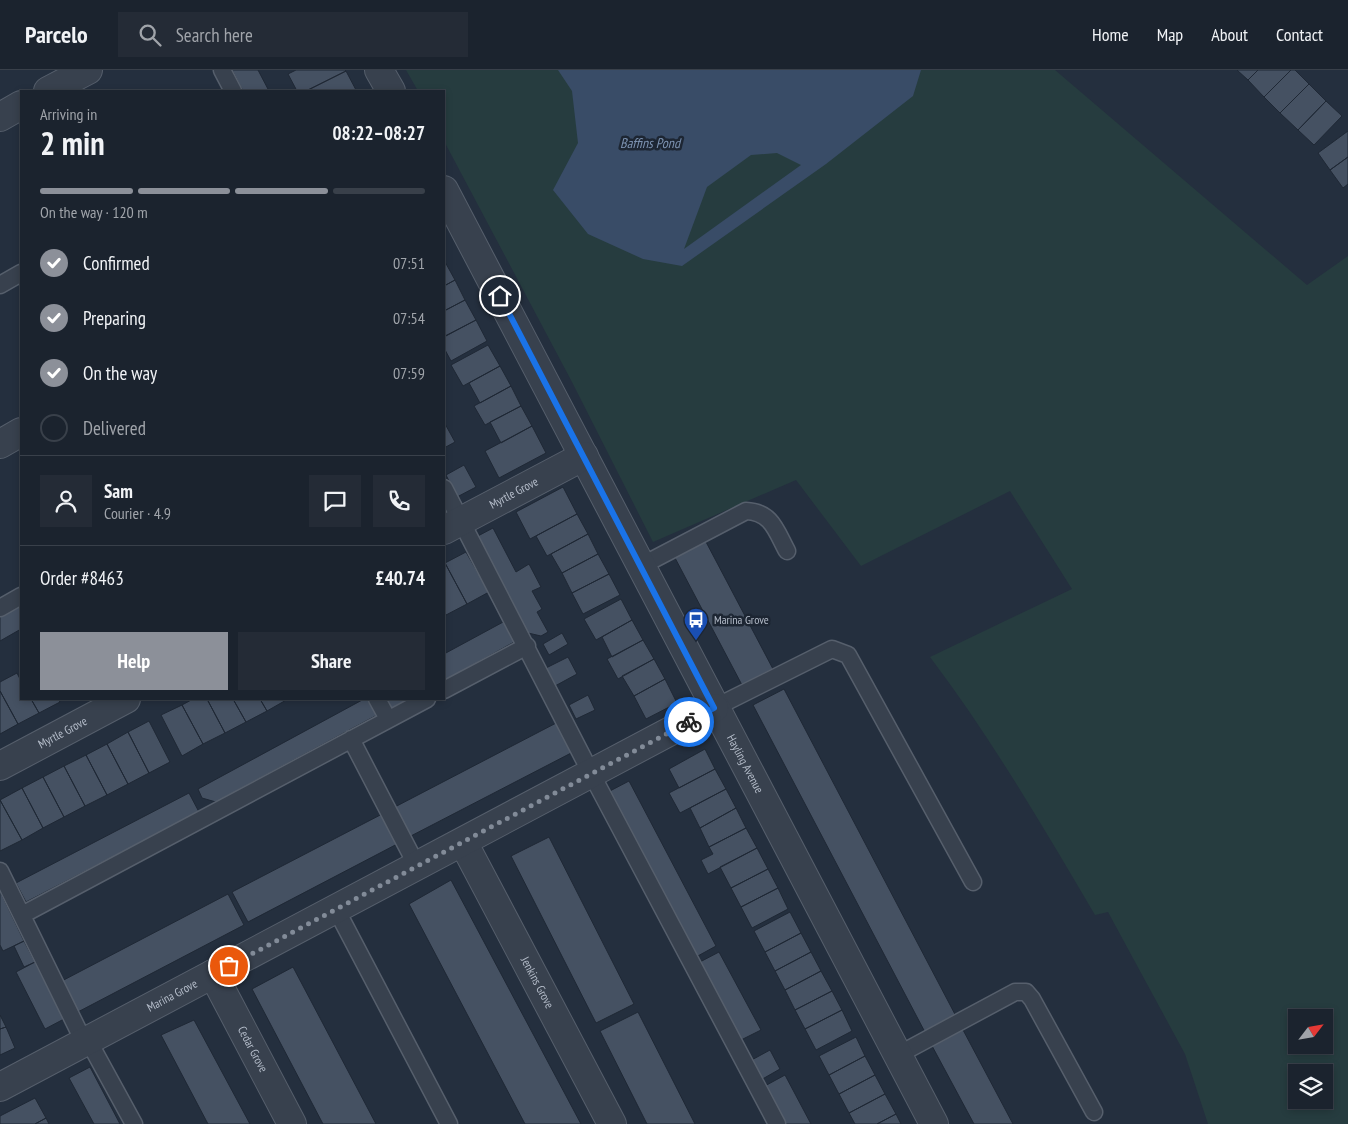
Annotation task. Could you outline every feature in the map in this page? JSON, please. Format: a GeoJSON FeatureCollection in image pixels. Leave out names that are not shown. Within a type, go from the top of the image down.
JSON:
{"type":"FeatureCollection","features":[{"type":"Feature","properties":{"kind":"street"},"geometry":{"type":"LineString","coordinates":[[50,90],[88,70]]}},
{"type":"Feature","properties":{"kind":"street"},"geometry":{"type":"LineString","coordinates":[[379,70],[390,90]]}},
{"type":"Feature","properties":{"kind":"street","name":"Hayling Avenue"},"geometry":{"type":"LineString","coordinates":[[446,199],[584,456],[714,708],[934,1124]]}},
{"type":"Feature","properties":{"kind":"street"},"geometry":{"type":"LineString","coordinates":[[0,444],[20,433]]}},
{"type":"Feature","properties":{"kind":"street","name":"Myrtle Grove"},"geometry":{"type":"LineString","coordinates":[[453,526],[584,456]]}},
{"type":"Feature","properties":{"kind":"street","name":"Myrtle Grove"},"geometry":{"type":"LineString","coordinates":[[0,766],[124,700]]}},
{"type":"Feature","properties":{"kind":"street","name":"Marina Grove"},"geometry":{"type":"LineString","coordinates":[[0,1087],[416,866],[592,775],[714,708]]}},
{"type":"Feature","properties":{"kind":"street","name":"Jenkins Grove"},"geometry":{"type":"LineString","coordinates":[[463,842],[612,1124]]}},
{"type":"Feature","properties":{"kind":"street","name":"Cedar Grove"},"geometry":{"type":"LineString","coordinates":[[213,974],[292,1124]]}},
{"type":"Feature","properties":{"kind":"lane"},"geometry":{"type":"LineString","coordinates":[[222,70],[233,90]]}},
{"type":"Feature","properties":{"kind":"lane"},"geometry":{"type":"LineString","coordinates":[[0,285],[20,274]]}},
{"type":"Feature","properties":{"kind":"lane"},"geometry":{"type":"LineString","coordinates":[[445,492],[453,526],[527,646],[592,775],[777,1124]]}},
{"type":"Feature","properties":{"kind":"lane"},"geometry":{"type":"LineString","coordinates":[[641,566],[746,511],[758,512],[770,522],[787,551]]}},
{"type":"Feature","properties":{"kind":"lane"},"geometry":{"type":"LineString","coordinates":[[0,608],[20,597]]}},
{"type":"Feature","properties":{"kind":"lane"},"geometry":{"type":"LineString","coordinates":[[445,689],[527,646]]}},
{"type":"Feature","properties":{"kind":"lane"},"geometry":{"type":"LineString","coordinates":[[714,708],[832,649],[848,656],[973,882]]}},
{"type":"Feature","properties":{"kind":"lane"},"geometry":{"type":"LineString","coordinates":[[378,700],[388,719]]}},
{"type":"Feature","properties":{"kind":"lane"},"geometry":{"type":"LineString","coordinates":[[22,915],[425,700]]}},
{"type":"Feature","properties":{"kind":"lane"},"geometry":{"type":"LineString","coordinates":[[351,739],[416,866]]}},
{"type":"Feature","properties":{"kind":"lane"},"geometry":{"type":"LineString","coordinates":[[0,871],[86,1041],[134,1124]]}},
{"type":"Feature","properties":{"kind":"lane"},"geometry":{"type":"LineString","coordinates":[[336,909],[449,1124]]}},
{"type":"Feature","properties":{"kind":"lane"},"geometry":{"type":"LineString","coordinates":[[898,1055],[1015,992],[1026,992],[1032,999],[1094,1112]]}},
{"type":"Feature","properties":{"kind":"green space"},"geometry":{"type":"Polygon","coordinates":[[[406,70],[1055,70],[1307,285],[1348,256],[1348,1124],[1208,1124],[1185,1054],[1108,912],[1095,915],[996,751],[930,657],[1072,589],[1010,491],[861,566],[796,480],[653,542],[572,382],[445,143],[445,90],[417,90],[406,70]]]}},
{"type":"Feature","properties":{"kind":"water","name":"Baffins Pond"},"geometry":{"type":"Polygon","coordinates":[[[558,70],[921,70],[913,96],[826,164],[682,266],[643,259],[588,234],[553,190],[578,143],[572,91],[558,70]],[[777,153],[751,155],[707,187],[684,249],[801,165],[777,153]]]}},
{"type":"Feature","properties":{"kind":"building"},"geometry":{"type":"Polygon","coordinates":[[[232,70],[258,70],[268,90],[242,90],[232,70]]]}},
{"type":"Feature","properties":{"kind":"building"},"geometry":{"type":"Polygon","coordinates":[[[296,70],[346,71],[308,90],[296,90],[288,74],[296,70]]]}},
{"type":"Feature","properties":{"kind":"building"},"geometry":{"type":"Polygon","coordinates":[[[1237,70],[1258,70],[1248,80],[1237,70]]]}},
{"type":"Feature","properties":{"kind":"building"},"geometry":{"type":"Polygon","coordinates":[[[1258,70],[1291,70],[1264,97],[1248,80],[1258,70]]]}},
{"type":"Feature","properties":{"kind":"building"},"geometry":{"type":"Polygon","coordinates":[[[1291,70],[1295,70],[1309,84],[1280,113],[1264,97],[1291,70]]]}},
{"type":"Feature","properties":{"kind":"building"},"geometry":{"type":"Polygon","coordinates":[[[346,71],[356,90],[308,90],[346,71]]]}},
{"type":"Feature","properties":{"kind":"building"},"geometry":{"type":"Polygon","coordinates":[[[1309,84],[1326,101],[1298,130],[1280,113],[1309,84]]]}},
{"type":"Feature","properties":{"kind":"building"},"geometry":{"type":"Polygon","coordinates":[[[1326,101],[1342,116],[1314,145],[1298,130],[1326,101]]]}},
{"type":"Feature","properties":{"kind":"building"},"geometry":{"type":"Polygon","coordinates":[[[1348,131],[1348,157],[1330,170],[1318,153],[1348,131]]]}},
{"type":"Feature","properties":{"kind":"building"},"geometry":{"type":"Polygon","coordinates":[[[1348,157],[1348,184],[1343,188],[1330,170],[1348,157]]]}},
{"type":"Feature","properties":{"kind":"building"},"geometry":{"type":"Polygon","coordinates":[[[445,262],[455,280],[445,285],[445,262]]]}},
{"type":"Feature","properties":{"kind":"building"},"geometry":{"type":"Polygon","coordinates":[[[455,280],[465,300],[445,310],[445,285],[455,280]]]}},
{"type":"Feature","properties":{"kind":"building"},"geometry":{"type":"Polygon","coordinates":[[[465,300],[476,320],[445,336],[445,310],[465,300]]]}},
{"type":"Feature","properties":{"kind":"building"},"geometry":{"type":"Polygon","coordinates":[[[476,320],[487,341],[451,361],[445,350],[445,336],[476,320]]]}},
{"type":"Feature","properties":{"kind":"building"},"geometry":{"type":"Polygon","coordinates":[[[488,345],[500,366],[463,386],[451,365],[488,345]]]}},
{"type":"Feature","properties":{"kind":"building"},"geometry":{"type":"Polygon","coordinates":[[[500,366],[511,386],[480,403],[469,383],[500,366]]]}},
{"type":"Feature","properties":{"kind":"building"},"geometry":{"type":"Polygon","coordinates":[[[511,386],[521,406],[485,425],[474,406],[511,386]]]}},
{"type":"Feature","properties":{"kind":"building"},"geometry":{"type":"Polygon","coordinates":[[[521,406],[532,426],[501,443],[490,422],[521,406]]]}},
{"type":"Feature","properties":{"kind":"building"},"geometry":{"type":"Polygon","coordinates":[[[445,424],[455,442],[445,447],[445,424]]]}},
{"type":"Feature","properties":{"kind":"building"},"geometry":{"type":"Polygon","coordinates":[[[532,426],[546,453],[499,478],[485,451],[532,426]]]}},
{"type":"Feature","properties":{"kind":"building"},"geometry":{"type":"Polygon","coordinates":[[[464,465],[476,487],[457,497],[446,475],[464,465]]]}},
{"type":"Feature","properties":{"kind":"building"},"geometry":{"type":"Polygon","coordinates":[[[563,487],[577,514],[530,539],[516,512],[563,487]]]}},
{"type":"Feature","properties":{"kind":"building"},"geometry":{"type":"Polygon","coordinates":[[[577,514],[588,534],[547,556],[536,536],[577,514]]]}},
{"type":"Feature","properties":{"kind":"building"},"geometry":{"type":"Polygon","coordinates":[[[493,528],[516,572],[529,564],[541,587],[532,591],[542,609],[537,612],[548,632],[541,636],[528,633],[476,537],[493,528]]]}},
{"type":"Feature","properties":{"kind":"building"},"geometry":{"type":"Polygon","coordinates":[[[588,534],[598,554],[562,573],[551,554],[588,534]]]}},
{"type":"Feature","properties":{"kind":"building"},"geometry":{"type":"Polygon","coordinates":[[[705,540],[773,669],[742,685],[674,556],[705,540]]]}},
{"type":"Feature","properties":{"kind":"building"},"geometry":{"type":"Polygon","coordinates":[[[466,552],[489,592],[467,604],[445,563],[466,552]]]}},
{"type":"Feature","properties":{"kind":"building"},"geometry":{"type":"Polygon","coordinates":[[[598,554],[609,574],[572,593],[562,573],[598,554]]]}},
{"type":"Feature","properties":{"kind":"building"},"geometry":{"type":"Polygon","coordinates":[[[445,563],[467,604],[446,615],[445,613],[445,563]]]}},
{"type":"Feature","properties":{"kind":"building"},"geometry":{"type":"Polygon","coordinates":[[[609,574],[620,595],[583,614],[572,593],[609,574]]]}},
{"type":"Feature","properties":{"kind":"building"},"geometry":{"type":"Polygon","coordinates":[[[621,599],[632,620],[596,640],[584,619],[621,599]]]}},
{"type":"Feature","properties":{"kind":"building"},"geometry":{"type":"Polygon","coordinates":[[[20,603],[20,630],[0,641],[0,614],[20,603]]]}},
{"type":"Feature","properties":{"kind":"building"},"geometry":{"type":"Polygon","coordinates":[[[632,620],[643,640],[612,657],[602,637],[632,620]]]}},
{"type":"Feature","properties":{"kind":"building"},"geometry":{"type":"Polygon","coordinates":[[[505,621],[516,641],[445,680],[445,653],[505,621]]]}},
{"type":"Feature","properties":{"kind":"building"},"geometry":{"type":"Polygon","coordinates":[[[562,633],[568,644],[549,655],[543,644],[562,633]]]}},
{"type":"Feature","properties":{"kind":"building"},"geometry":{"type":"Polygon","coordinates":[[[643,640],[654,659],[618,679],[607,659],[643,640]]]}},
{"type":"Feature","properties":{"kind":"building"},"geometry":{"type":"Polygon","coordinates":[[[568,657],[577,674],[555,686],[546,668],[568,657]]]}},
{"type":"Feature","properties":{"kind":"building"},"geometry":{"type":"Polygon","coordinates":[[[654,659],[665,679],[634,696],[622,676],[654,659]]]}},
{"type":"Feature","properties":{"kind":"building"},"geometry":{"type":"Polygon","coordinates":[[[17,673],[20,679],[20,700],[32,700],[39,713],[18,724],[0,691],[0,682],[17,673]]]}},
{"type":"Feature","properties":{"kind":"building"},"geometry":{"type":"Polygon","coordinates":[[[665,679],[677,703],[646,719],[634,696],[665,679]]]}},
{"type":"Feature","properties":{"kind":"building"},"geometry":{"type":"Polygon","coordinates":[[[784,689],[958,1020],[927,1036],[753,705],[784,689]]]}},
{"type":"Feature","properties":{"kind":"building"},"geometry":{"type":"Polygon","coordinates":[[[0,691],[18,724],[0,734],[0,691]]]}},
{"type":"Feature","properties":{"kind":"building"},"geometry":{"type":"Polygon","coordinates":[[[588,695],[595,710],[576,719],[569,705],[588,695]]]}},
{"type":"Feature","properties":{"kind":"building"},"geometry":{"type":"Polygon","coordinates":[[[32,700],[59,700],[60,702],[39,713],[32,700]]]}},
{"type":"Feature","properties":{"kind":"building"},"geometry":{"type":"Polygon","coordinates":[[[191,700],[208,700],[225,733],[203,744],[182,705],[191,700]]]}},
{"type":"Feature","properties":{"kind":"building"},"geometry":{"type":"Polygon","coordinates":[[[208,700],[234,700],[246,722],[225,733],[208,700]]]}},
{"type":"Feature","properties":{"kind":"building"},"geometry":{"type":"Polygon","coordinates":[[[234,700],[261,700],[267,711],[246,722],[234,700]]]}},
{"type":"Feature","properties":{"kind":"building"},"geometry":{"type":"Polygon","coordinates":[[[261,700],[286,700],[267,711],[261,700]]]}},
{"type":"Feature","properties":{"kind":"building"},"geometry":{"type":"Polygon","coordinates":[[[362,700],[372,700],[379,714],[216,802],[202,798],[198,789],[362,700]]]}},
{"type":"Feature","properties":{"kind":"building"},"geometry":{"type":"Polygon","coordinates":[[[385,700],[408,700],[390,710],[385,700]]]}},
{"type":"Feature","properties":{"kind":"building"},"geometry":{"type":"Polygon","coordinates":[[[182,705],[203,744],[182,756],[161,715],[182,705]]]}},
{"type":"Feature","properties":{"kind":"building"},"geometry":{"type":"Polygon","coordinates":[[[149,721],[170,762],[149,773],[128,732],[149,721]]]}},
{"type":"Feature","properties":{"kind":"building"},"geometry":{"type":"Polygon","coordinates":[[[560,721],[575,751],[407,838],[391,809],[560,721]]]}},
{"type":"Feature","properties":{"kind":"building"},"geometry":{"type":"Polygon","coordinates":[[[128,732],[149,773],[128,784],[107,744],[128,732]]]}},
{"type":"Feature","properties":{"kind":"building"},"geometry":{"type":"Polygon","coordinates":[[[107,744],[128,784],[107,795],[86,755],[107,744]]]}},
{"type":"Feature","properties":{"kind":"building"},"geometry":{"type":"Polygon","coordinates":[[[705,749],[715,769],[679,788],[669,769],[705,749]]]}},
{"type":"Feature","properties":{"kind":"building"},"geometry":{"type":"Polygon","coordinates":[[[86,755],[107,795],[85,806],[64,766],[86,755]]]}},
{"type":"Feature","properties":{"kind":"building"},"geometry":{"type":"Polygon","coordinates":[[[64,766],[85,806],[64,817],[43,777],[64,766]]]}},
{"type":"Feature","properties":{"kind":"building"},"geometry":{"type":"Polygon","coordinates":[[[715,769],[726,789],[680,813],[669,793],[715,769]]]}},
{"type":"Feature","properties":{"kind":"building"},"geometry":{"type":"Polygon","coordinates":[[[43,777],[64,817],[43,828],[22,788],[43,777]]]}},
{"type":"Feature","properties":{"kind":"building"},"geometry":{"type":"Polygon","coordinates":[[[629,781],[716,946],[696,957],[608,792],[629,781]]]}},
{"type":"Feature","properties":{"kind":"building"},"geometry":{"type":"Polygon","coordinates":[[[22,788],[43,828],[22,840],[0,800],[22,788]]]}},
{"type":"Feature","properties":{"kind":"building"},"geometry":{"type":"Polygon","coordinates":[[[726,789],[736,808],[700,828],[690,808],[726,789]]]}},
{"type":"Feature","properties":{"kind":"building"},"geometry":{"type":"Polygon","coordinates":[[[189,793],[199,812],[26,902],[16,883],[189,793]]]}},
{"type":"Feature","properties":{"kind":"building"},"geometry":{"type":"Polygon","coordinates":[[[0,800],[22,840],[0,851],[0,800]]]}},
{"type":"Feature","properties":{"kind":"building"},"geometry":{"type":"Polygon","coordinates":[[[736,808],[746,828],[709,847],[700,828],[736,808]]]}},
{"type":"Feature","properties":{"kind":"building"},"geometry":{"type":"Polygon","coordinates":[[[386,812],[401,842],[248,922],[232,892],[386,812]]]}},
{"type":"Feature","properties":{"kind":"building"},"geometry":{"type":"Polygon","coordinates":[[[746,828],[757,848],[708,874],[701,860],[713,854],[709,847],[746,828]]]}},
{"type":"Feature","properties":{"kind":"building"},"geometry":{"type":"Polygon","coordinates":[[[549,837],[634,1004],[596,1023],[511,856],[549,837]]]}},
{"type":"Feature","properties":{"kind":"building"},"geometry":{"type":"Polygon","coordinates":[[[757,848],[768,869],[731,888],[720,867],[757,848]]]}},
{"type":"Feature","properties":{"kind":"building"},"geometry":{"type":"Polygon","coordinates":[[[768,869],[778,888],[741,907],[731,888],[768,869]]]}},
{"type":"Feature","properties":{"kind":"building"},"geometry":{"type":"Polygon","coordinates":[[[451,880],[581,1124],[525,1124],[409,904],[451,880]]]}},
{"type":"Feature","properties":{"kind":"building"},"geometry":{"type":"Polygon","coordinates":[[[778,888],[788,909],[752,928],[741,907],[778,888]]]}},
{"type":"Feature","properties":{"kind":"building"},"geometry":{"type":"Polygon","coordinates":[[[0,891],[24,941],[3,951],[0,945],[0,891]]]}},
{"type":"Feature","properties":{"kind":"building"},"geometry":{"type":"Polygon","coordinates":[[[228,894],[244,925],[74,1014],[58,983],[228,894]]]}},
{"type":"Feature","properties":{"kind":"building"},"geometry":{"type":"Polygon","coordinates":[[[790,912],[801,933],[765,952],[754,931],[790,912]]]}},
{"type":"Feature","properties":{"kind":"building"},"geometry":{"type":"Polygon","coordinates":[[[801,933],[811,952],[775,971],[765,952],[801,933]]]}},
{"type":"Feature","properties":{"kind":"building"},"geometry":{"type":"Polygon","coordinates":[[[24,941],[35,962],[24,967],[14,946],[24,941]]]}},
{"type":"Feature","properties":{"kind":"building"},"geometry":{"type":"Polygon","coordinates":[[[719,952],[761,1030],[739,1041],[698,963],[719,952]]]}},
{"type":"Feature","properties":{"kind":"building"},"geometry":{"type":"Polygon","coordinates":[[[811,952],[821,971],[785,990],[775,971],[811,952]]]}},
{"type":"Feature","properties":{"kind":"building"},"geometry":{"type":"Polygon","coordinates":[[[35,962],[64,1019],[45,1029],[16,972],[35,962]]]}},
{"type":"Feature","properties":{"kind":"building"},"geometry":{"type":"Polygon","coordinates":[[[293,967],[376,1124],[323,1124],[252,989],[293,967]]]}},
{"type":"Feature","properties":{"kind":"building"},"geometry":{"type":"Polygon","coordinates":[[[821,971],[832,991],[795,1010],[785,990],[821,971]]]}},
{"type":"Feature","properties":{"kind":"building"},"geometry":{"type":"Polygon","coordinates":[[[832,991],[842,1010],[805,1029],[795,1010],[832,991]]]}},
{"type":"Feature","properties":{"kind":"building"},"geometry":{"type":"Polygon","coordinates":[[[842,1010],[852,1031],[816,1050],[805,1029],[842,1010]]]}},
{"type":"Feature","properties":{"kind":"building"},"geometry":{"type":"Polygon","coordinates":[[[638,1012],[695,1124],[647,1124],[600,1031],[638,1012]]]}},
{"type":"Feature","properties":{"kind":"building"},"geometry":{"type":"Polygon","coordinates":[[[0,1015],[6,1027],[0,1029],[0,1015]]]}},
{"type":"Feature","properties":{"kind":"building"},"geometry":{"type":"Polygon","coordinates":[[[194,1020],[250,1124],[208,1124],[161,1035],[194,1020]]]}},
{"type":"Feature","properties":{"kind":"building"},"geometry":{"type":"Polygon","coordinates":[[[6,1027],[15,1048],[0,1055],[0,1029],[6,1027]]]}},
{"type":"Feature","properties":{"kind":"building"},"geometry":{"type":"Polygon","coordinates":[[[962,1028],[1013,1124],[974,1124],[931,1044],[962,1028]]]}},
{"type":"Feature","properties":{"kind":"building"},"geometry":{"type":"Polygon","coordinates":[[[856,1037],[865,1056],[829,1075],[819,1056],[856,1037]]]}},
{"type":"Feature","properties":{"kind":"building"},"geometry":{"type":"Polygon","coordinates":[[[770,1050],[780,1069],[759,1081],[748,1062],[770,1050]]]}},
{"type":"Feature","properties":{"kind":"building"},"geometry":{"type":"Polygon","coordinates":[[[865,1056],[875,1075],[839,1094],[829,1075],[865,1056]]]}},
{"type":"Feature","properties":{"kind":"building"},"geometry":{"type":"Polygon","coordinates":[[[90,1067],[120,1124],[94,1124],[69,1078],[90,1067]]]}},
{"type":"Feature","properties":{"kind":"building"},"geometry":{"type":"Polygon","coordinates":[[[785,1075],[811,1124],[783,1124],[763,1087],[785,1075]]]}},
{"type":"Feature","properties":{"kind":"building"},"geometry":{"type":"Polygon","coordinates":[[[875,1075],[885,1094],[849,1113],[839,1094],[875,1075]]]}},
{"type":"Feature","properties":{"kind":"building"},"geometry":{"type":"Polygon","coordinates":[[[885,1094],[896,1114],[877,1124],[855,1124],[849,1113],[885,1094]]]}},
{"type":"Feature","properties":{"kind":"building"},"geometry":{"type":"Polygon","coordinates":[[[35,1098],[46,1118],[35,1124],[0,1124],[0,1116],[35,1098]]]}},
{"type":"Feature","properties":{"kind":"building"},"geometry":{"type":"Polygon","coordinates":[[[896,1114],[901,1124],[877,1124],[896,1114]]]}},
{"type":"Feature","properties":{"kind":"building"},"geometry":{"type":"Polygon","coordinates":[[[46,1118],[49,1124],[35,1124],[46,1118]]]}},
{"type":"Feature","properties":{"kind":"way so far"},"geometry":{"type":"LineString","coordinates":[[229,966],[689,722]]}},
{"type":"Feature","properties":{"kind":"place","name":"Marina Grove"},"geometry":{"type":"Point","coordinates":[696,641]}},
{"type":"Feature","properties":{"kind":"route"},"geometry":{"type":"LineString","coordinates":[[500,296],[714,708],[689,722]]}}]}
